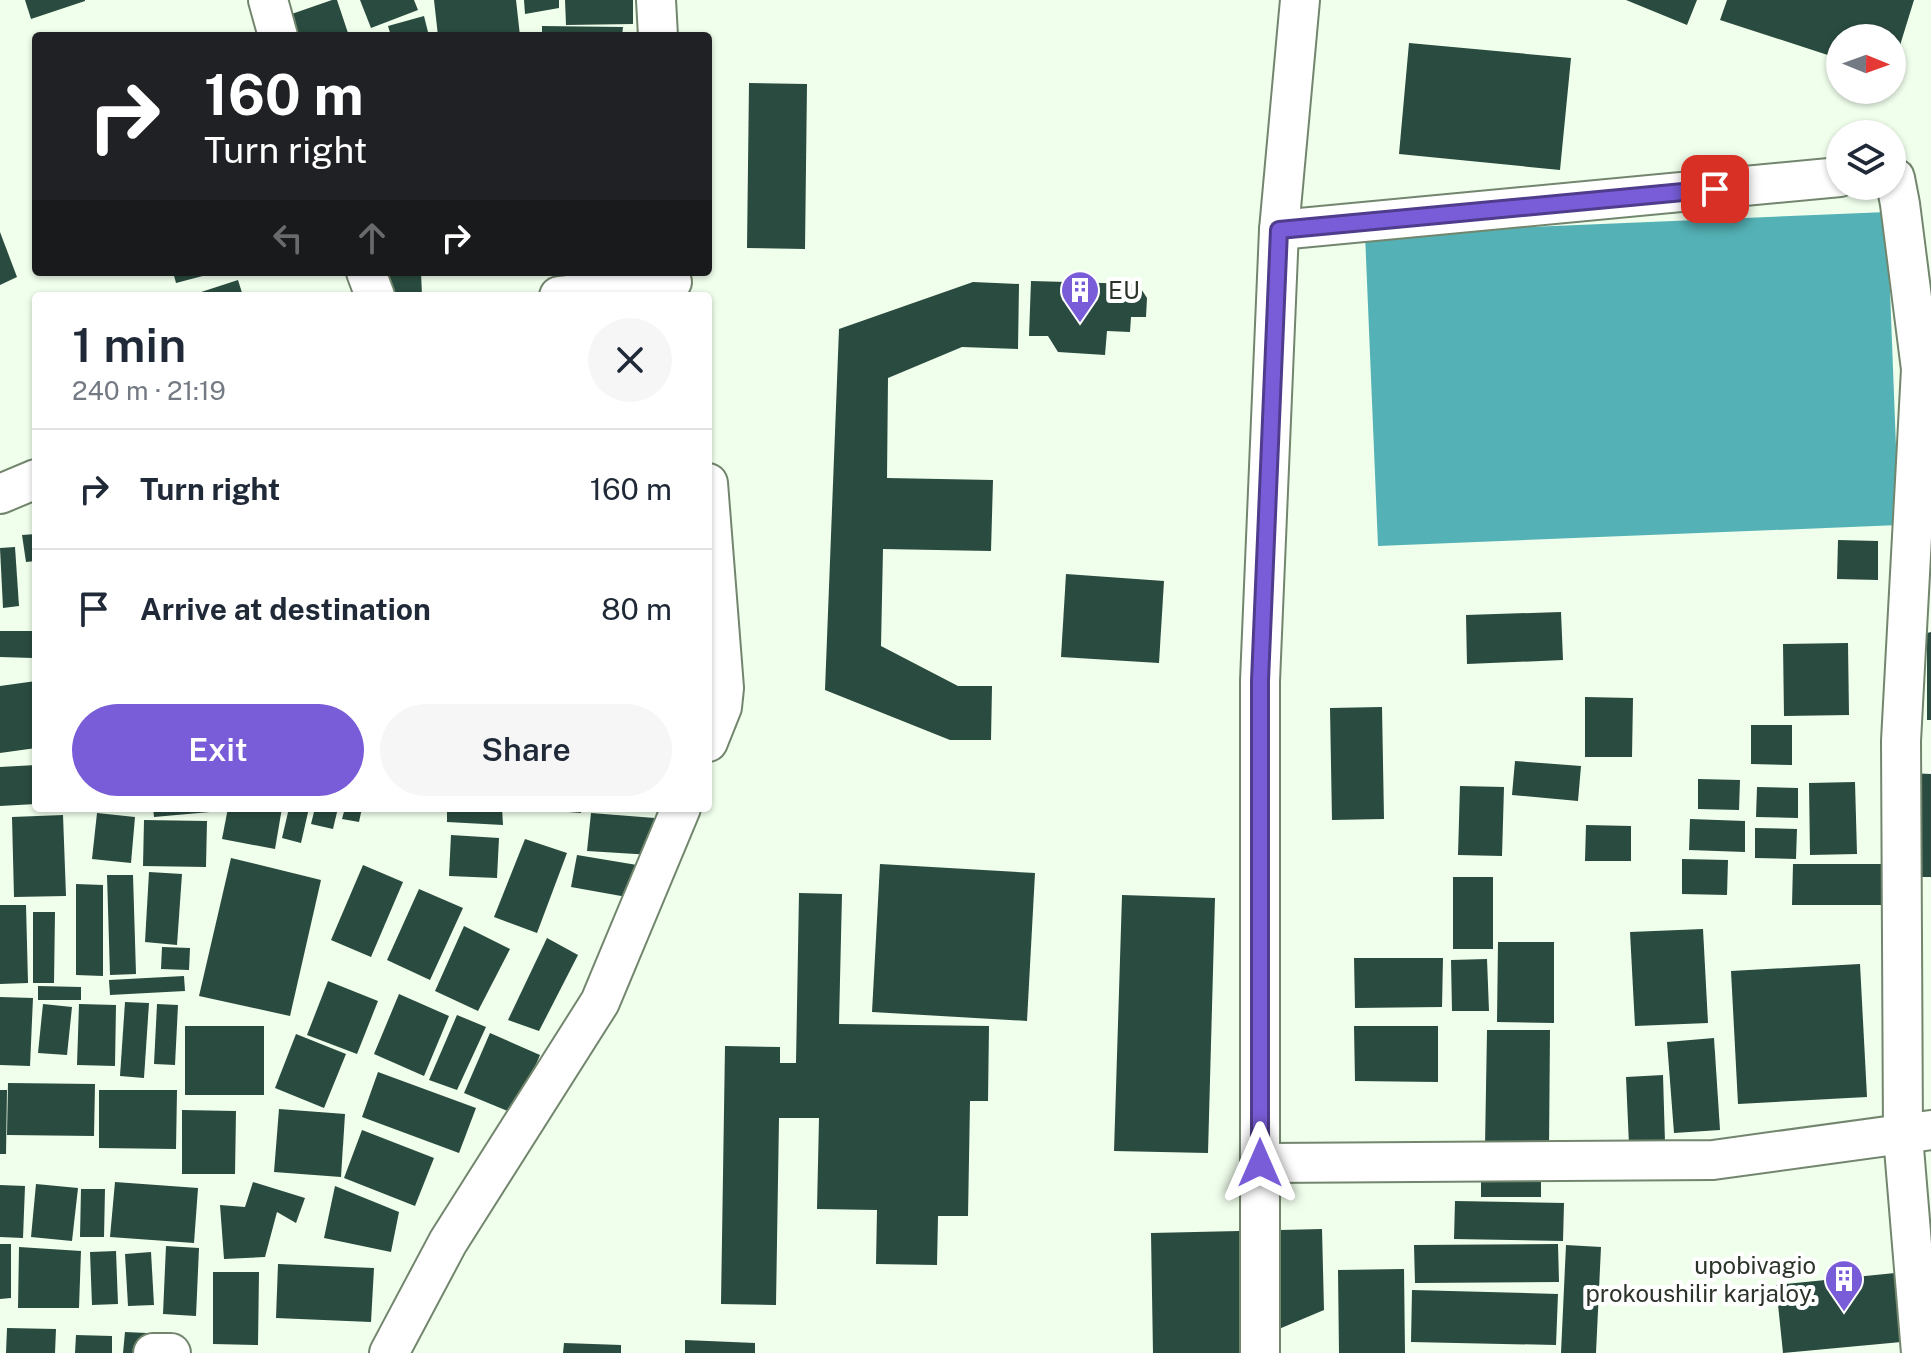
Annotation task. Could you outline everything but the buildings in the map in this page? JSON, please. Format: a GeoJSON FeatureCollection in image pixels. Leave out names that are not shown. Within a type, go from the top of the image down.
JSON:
{"type":"FeatureCollection","features":[{"type":"Feature","properties":{"kind":"street"},"geometry":{"type":"LineString","coordinates":[[268,0],[277,32]]}},
{"type":"Feature","properties":{"kind":"street"},"geometry":{"type":"LineString","coordinates":[[656,0],[658,32]]}},
{"type":"Feature","properties":{"kind":"street"},"geometry":{"type":"LineString","coordinates":[[1260,1353],[1260,681],[1279,230],[1300,0]]}},
{"type":"Feature","properties":{"kind":"street"},"geometry":{"type":"LineString","coordinates":[[1279,230],[1826,178]]}},
{"type":"Feature","properties":{"kind":"street"},"geometry":{"type":"LineString","coordinates":[[1899,200],[1926,368],[1901,741],[1917,1133],[1921,1353]]}},
{"type":"Feature","properties":{"kind":"street"},"geometry":{"type":"LineString","coordinates":[[594,292],[673,283]]}},
{"type":"Feature","properties":{"kind":"street"},"geometry":{"type":"LineString","coordinates":[[0,494],[32,481]]}},
{"type":"Feature","properties":{"kind":"street"},"geometry":{"type":"LineString","coordinates":[[712,534],[724,688],[722,707],[712,732]]}},
{"type":"Feature","properties":{"kind":"street"},"geometry":{"type":"LineString","coordinates":[[389,1353],[448,1242],[600,1002],[679,812]]}},
{"type":"Feature","properties":{"kind":"street"},"geometry":{"type":"LineString","coordinates":[[1260,1163],[1713,1160],[1917,1133]]}},
{"type":"Feature","properties":{"kind":"street"},"geometry":{"type":"LineString","coordinates":[[153,1353],[171,1353]]}},
{"type":"Feature","properties":{"kind":"water"},"geometry":{"type":"Polygon","coordinates":[[[1887,212],[1899,525],[1378,546],[1365,234],[1887,212]]]}},
{"type":"Feature","properties":{"kind":"place","name":"EU"},"geometry":{"type":"Point","coordinates":[1080,324]}},
{"type":"Feature","properties":{"kind":"place","name":"upobivagio prokoushilir karjaloy."},"geometry":{"type":"Point","coordinates":[1844,1313]}},
{"type":"Feature","properties":{"kind":"route"},"geometry":{"type":"LineString","coordinates":[[1260,1163],[1260,681],[1279,230],[1715,189]]}}]}
